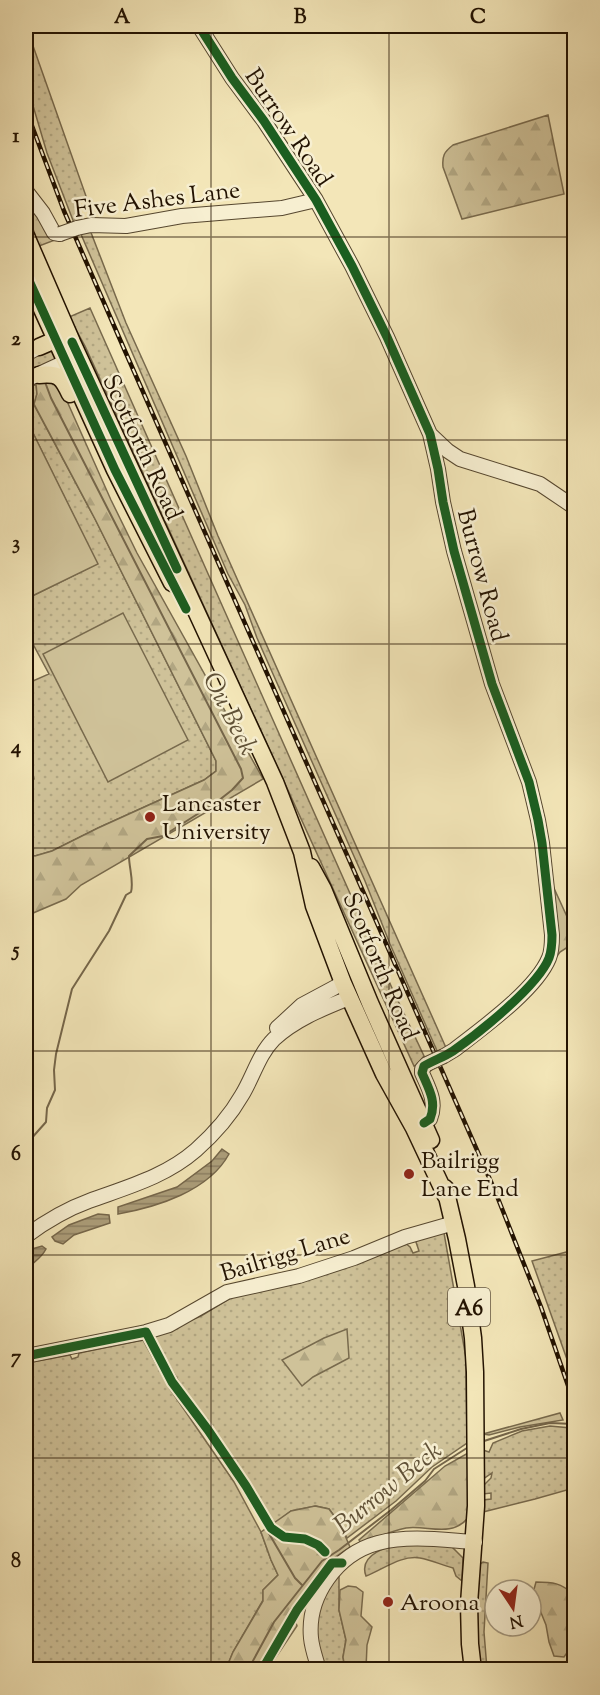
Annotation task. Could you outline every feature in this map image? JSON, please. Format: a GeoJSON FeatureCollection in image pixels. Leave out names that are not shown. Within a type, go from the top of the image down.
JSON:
{"type":"FeatureCollection","features":[{"type":"Feature","properties":{"kind":"main road","name":"Scotforth Road"},"geometry":{"type":"LineString","coordinates":[[28,240],[125,491],[186,609],[223,669]]}},
{"type":"Feature","properties":{"kind":"main road","name":"Scotforth Road"},"geometry":{"type":"LineString","coordinates":[[26,274],[52,334],[71,351],[268,766],[302,852],[323,889],[352,987]]}},
{"type":"Feature","properties":{"kind":"main road"},"geometry":{"type":"LineString","coordinates":[[32,351],[52,334]]}},
{"type":"Feature","properties":{"kind":"main road"},"geometry":{"type":"LineString","coordinates":[[32,377],[55,375],[63,380],[130,518],[162,576],[186,609]]}},
{"type":"Feature","properties":{"kind":"main road","name":"Scotforth Road"},"geometry":{"type":"LineString","coordinates":[[302,852],[314,906],[442,1170],[446,1196],[454,1223],[472,1327],[476,1372],[475,1542],[469,1604],[473,1670]]}},
{"type":"Feature","properties":{"kind":"street","name":"Burrow Road"},"geometry":{"type":"LineString","coordinates":[[199,26],[316,200],[352,266],[430,434],[443,502],[464,586],[492,684],[529,782],[538,820],[552,935],[548,959],[540,973],[509,1006],[460,1046],[422,1069],[434,1107],[431,1117],[419,1125]]}},
{"type":"Feature","properties":{"kind":"street","name":"Five Ashes Lane"},"geometry":{"type":"LineString","coordinates":[[26,191],[43,213],[54,233],[60,234],[91,225],[126,226],[182,216],[282,208],[316,200]]}},
{"type":"Feature","properties":{"kind":"street"},"geometry":{"type":"LineString","coordinates":[[32,377],[71,351]]}},
{"type":"Feature","properties":{"kind":"street"},"geometry":{"type":"LineString","coordinates":[[430,434],[460,459],[540,484],[574,507]]}},
{"type":"Feature","properties":{"kind":"street"},"geometry":{"type":"LineString","coordinates":[[438,469],[451,461],[460,459]]}},
{"type":"Feature","properties":{"kind":"street"},"geometry":{"type":"LineString","coordinates":[[26,1236],[67,1211],[154,1177],[183,1160],[227,1119],[272,1041],[292,1025],[352,987]]}},
{"type":"Feature","properties":{"kind":"street","name":"Bailrigg Lane"},"geometry":{"type":"LineString","coordinates":[[26,1356],[146,1332],[169,1324],[227,1292],[299,1276],[419,1233],[454,1223]]}},
{"type":"Feature","properties":{"kind":"street"},"geometry":{"type":"LineString","coordinates":[[319,1670],[311,1636],[313,1609],[323,1585],[342,1563],[360,1550],[386,1542],[432,1539],[475,1542]]}},
{"type":"Feature","properties":{"kind":"green space"},"geometry":{"type":"Polygon","coordinates":[[[26,26],[87,199],[76,203],[83,222],[74,223],[47,153],[26,82],[26,26]]]}},
{"type":"Feature","properties":{"kind":"green space"},"geometry":{"type":"Polygon","coordinates":[[[548,115],[564,194],[462,219],[443,167],[444,154],[453,145],[548,115]]]}},
{"type":"Feature","properties":{"kind":"green space"},"geometry":{"type":"Polygon","coordinates":[[[26,198],[55,240],[39,246],[29,216],[26,198]]]}},
{"type":"Feature","properties":{"kind":"green space"},"geometry":{"type":"Polygon","coordinates":[[[90,230],[126,323],[186,456],[218,536],[447,1050],[438,1053],[365,881],[257,638],[245,605],[228,574],[80,232],[90,230]]]}},
{"type":"Feature","properties":{"kind":"green space"},"geometry":{"type":"Polygon","coordinates":[[[90,308],[424,1056],[417,1065],[414,1066],[85,346],[69,317],[90,308]]]}},
{"type":"Feature","properties":{"kind":"green space"},"geometry":{"type":"Polygon","coordinates":[[[52,350],[56,358],[54,361],[26,375],[26,359],[52,350]]]}},
{"type":"Feature","properties":{"kind":"green space"},"geometry":{"type":"Polygon","coordinates":[[[47,381],[62,390],[137,553],[263,779],[81,885],[66,899],[26,916],[26,854],[35,856],[52,851],[204,780],[216,771],[216,761],[95,519],[34,404],[37,394],[36,384],[47,381]]]}},
{"type":"Feature","properties":{"kind":"green space"},"geometry":{"type":"Polygon","coordinates":[[[36,384],[37,394],[34,405],[95,519],[216,761],[216,771],[204,780],[52,851],[35,856],[26,854],[26,781],[34,779],[26,758],[26,684],[49,674],[26,631],[26,599],[97,564],[33,433],[26,437],[26,388],[36,384]]]}},
{"type":"Feature","properties":{"kind":"green space"},"geometry":{"type":"Polygon","coordinates":[[[33,433],[98,564],[26,599],[26,437],[33,433]]]}},
{"type":"Feature","properties":{"kind":"green space"},"geometry":{"type":"Polygon","coordinates":[[[123,613],[188,740],[108,782],[43,654],[123,613]]]}},
{"type":"Feature","properties":{"kind":"green space"},"geometry":{"type":"Polygon","coordinates":[[[553,886],[574,932],[574,943],[560,952],[552,963],[553,886]]]}},
{"type":"Feature","properties":{"kind":"green space"},"geometry":{"type":"Polygon","coordinates":[[[444,1233],[466,1358],[467,1443],[432,1467],[396,1501],[347,1538],[329,1509],[316,1506],[291,1511],[276,1523],[267,1517],[179,1382],[152,1336],[201,1316],[232,1297],[404,1242],[413,1253],[419,1251],[416,1242],[420,1235],[444,1233]]]}},
{"type":"Feature","properties":{"kind":"green space"},"geometry":{"type":"Polygon","coordinates":[[[574,1250],[574,1379],[532,1261],[574,1250]]]}},
{"type":"Feature","properties":{"kind":"green space"},"geometry":{"type":"Polygon","coordinates":[[[347,1329],[349,1358],[313,1377],[302,1386],[282,1360],[347,1329]]]}},
{"type":"Feature","properties":{"kind":"green space"},"geometry":{"type":"Polygon","coordinates":[[[143,1340],[170,1389],[234,1482],[261,1532],[278,1575],[263,1590],[263,1600],[233,1652],[226,1669],[206,1669],[201,1666],[195,1670],[26,1670],[26,1363],[70,1355],[72,1359],[78,1357],[79,1353],[143,1340]]]}},
{"type":"Feature","properties":{"kind":"green space"},"geometry":{"type":"Polygon","coordinates":[[[560,1413],[563,1420],[489,1435],[483,1434],[560,1413]]]}},
{"type":"Feature","properties":{"kind":"green space"},"geometry":{"type":"Polygon","coordinates":[[[550,1426],[571,1428],[574,1437],[574,1488],[483,1512],[483,1500],[491,1499],[491,1493],[483,1494],[484,1485],[491,1478],[492,1473],[483,1479],[483,1450],[489,1452],[493,1443],[522,1431],[550,1426]]]}},
{"type":"Feature","properties":{"kind":"green space"},"geometry":{"type":"Polygon","coordinates":[[[468,1453],[468,1518],[461,1524],[447,1529],[406,1528],[361,1543],[359,1540],[445,1466],[468,1453]]]}},
{"type":"Feature","properties":{"kind":"green space"},"geometry":{"type":"Polygon","coordinates":[[[315,1506],[329,1509],[340,1524],[350,1547],[325,1564],[291,1609],[297,1626],[268,1669],[226,1669],[233,1652],[263,1601],[263,1590],[278,1575],[261,1532],[291,1511],[315,1506]]]}},
{"type":"Feature","properties":{"kind":"green space"},"geometry":{"type":"Polygon","coordinates":[[[410,1541],[451,1546],[463,1558],[462,1581],[456,1576],[453,1568],[413,1558],[399,1561],[366,1576],[367,1561],[372,1555],[410,1541]]]}},
{"type":"Feature","properties":{"kind":"green space"},"geometry":{"type":"Polygon","coordinates":[[[483,1562],[488,1563],[487,1578],[483,1578],[483,1638],[487,1669],[480,1669],[477,1627],[479,1565],[483,1562]]]}},
{"type":"Feature","properties":{"kind":"green space"},"geometry":{"type":"Polygon","coordinates":[[[339,1574],[339,1610],[346,1640],[343,1657],[345,1669],[325,1669],[318,1641],[317,1620],[325,1596],[339,1574]]]}},
{"type":"Feature","properties":{"kind":"green space"},"geometry":{"type":"Polygon","coordinates":[[[543,1582],[565,1587],[573,1594],[574,1643],[564,1657],[554,1656],[543,1618],[543,1582]]]}},
{"type":"Feature","properties":{"kind":"green space"},"geometry":{"type":"Polygon","coordinates":[[[348,1586],[356,1587],[363,1592],[361,1616],[372,1627],[367,1645],[366,1669],[345,1669],[343,1657],[346,1640],[339,1610],[340,1590],[348,1586]]]}},
{"type":"Feature","properties":{"kind":"shaded area"},"geometry":{"type":"Polygon","coordinates":[[[222,1149],[229,1154],[220,1167],[195,1187],[165,1202],[118,1214],[118,1207],[177,1187],[212,1161],[222,1149]]]}},
{"type":"Feature","properties":{"kind":"shaded area"},"geometry":{"type":"Polygon","coordinates":[[[98,1214],[109,1215],[110,1223],[74,1235],[63,1244],[52,1237],[69,1225],[98,1214]]]}},
{"type":"Feature","properties":{"kind":"shaded area"},"geometry":{"type":"Polygon","coordinates":[[[42,1246],[46,1249],[26,1271],[26,1255],[32,1249],[42,1246]]]}},
{"type":"Feature","properties":{"kind":"waterway","name":"Ou Beck"},"geometry":{"type":"LineString","coordinates":[[26,1149],[30,1140],[46,1122],[47,1108],[55,1090],[56,1054],[72,989],[109,931],[126,895],[131,892],[129,856],[147,839],[163,836],[218,801],[243,778],[241,769],[51,398],[45,382]]}},
{"type":"Feature","properties":{"kind":"waterway"},"geometry":{"type":"LineString","coordinates":[[26,1128],[33,1125]]}},
{"type":"Feature","properties":{"kind":"waterway","name":"Burrow Beck"},"geometry":{"type":"LineString","coordinates":[[481,1442],[521,1429],[550,1423],[574,1424]]}},
{"type":"Feature","properties":{"kind":"waterway","name":"Burrow Beck"},"geometry":{"type":"LineString","coordinates":[[248,1670],[274,1622],[322,1561],[391,1510],[425,1481],[434,1469],[470,1446]]}},
{"type":"Feature","properties":{"kind":"waterway"},"geometry":{"type":"LineString","coordinates":[[222,1458],[240,1484],[295,1578],[302,1585]]}},
{"type":"Feature","properties":{"kind":"railway"},"geometry":{"type":"LineString","coordinates":[[26,110],[64,211],[495,1191],[541,1307],[574,1403]]}},
{"type":"Feature","properties":{"kind":"cycle path"},"geometry":{"type":"LineString","coordinates":[[199,26],[316,200],[387,337],[430,434],[454,551],[492,684],[529,782],[538,820],[552,935],[549,958],[533,982],[492,1021],[453,1051],[424,1066],[422,1073],[433,1107],[430,1119],[424,1123]]}},
{"type":"Feature","properties":{"kind":"cycle path"},"geometry":{"type":"LineString","coordinates":[[26,274],[115,470],[186,609]]}},
{"type":"Feature","properties":{"kind":"cycle path"},"geometry":{"type":"LineString","coordinates":[[72,342],[177,569]]}},
{"type":"Feature","properties":{"kind":"cycle path"},"geometry":{"type":"LineString","coordinates":[[26,1356],[146,1332],[172,1382],[246,1486],[271,1528],[284,1537],[305,1539],[318,1545],[325,1552]]}},
{"type":"Feature","properties":{"kind":"cycle path"},"geometry":{"type":"LineString","coordinates":[[262,1670],[297,1610],[332,1563],[342,1563]]}},
{"type":"Feature","properties":{"kind":"place","name":"Lancaster University"},"geometry":{"type":"Point","coordinates":[150,817]}},
{"type":"Feature","properties":{"kind":"place","name":"Bailrigg Lane End"},"geometry":{"type":"Point","coordinates":[409,1174]}},
{"type":"Feature","properties":{"kind":"place","name":"Aroona"},"geometry":{"type":"Point","coordinates":[388,1602]}}]}
